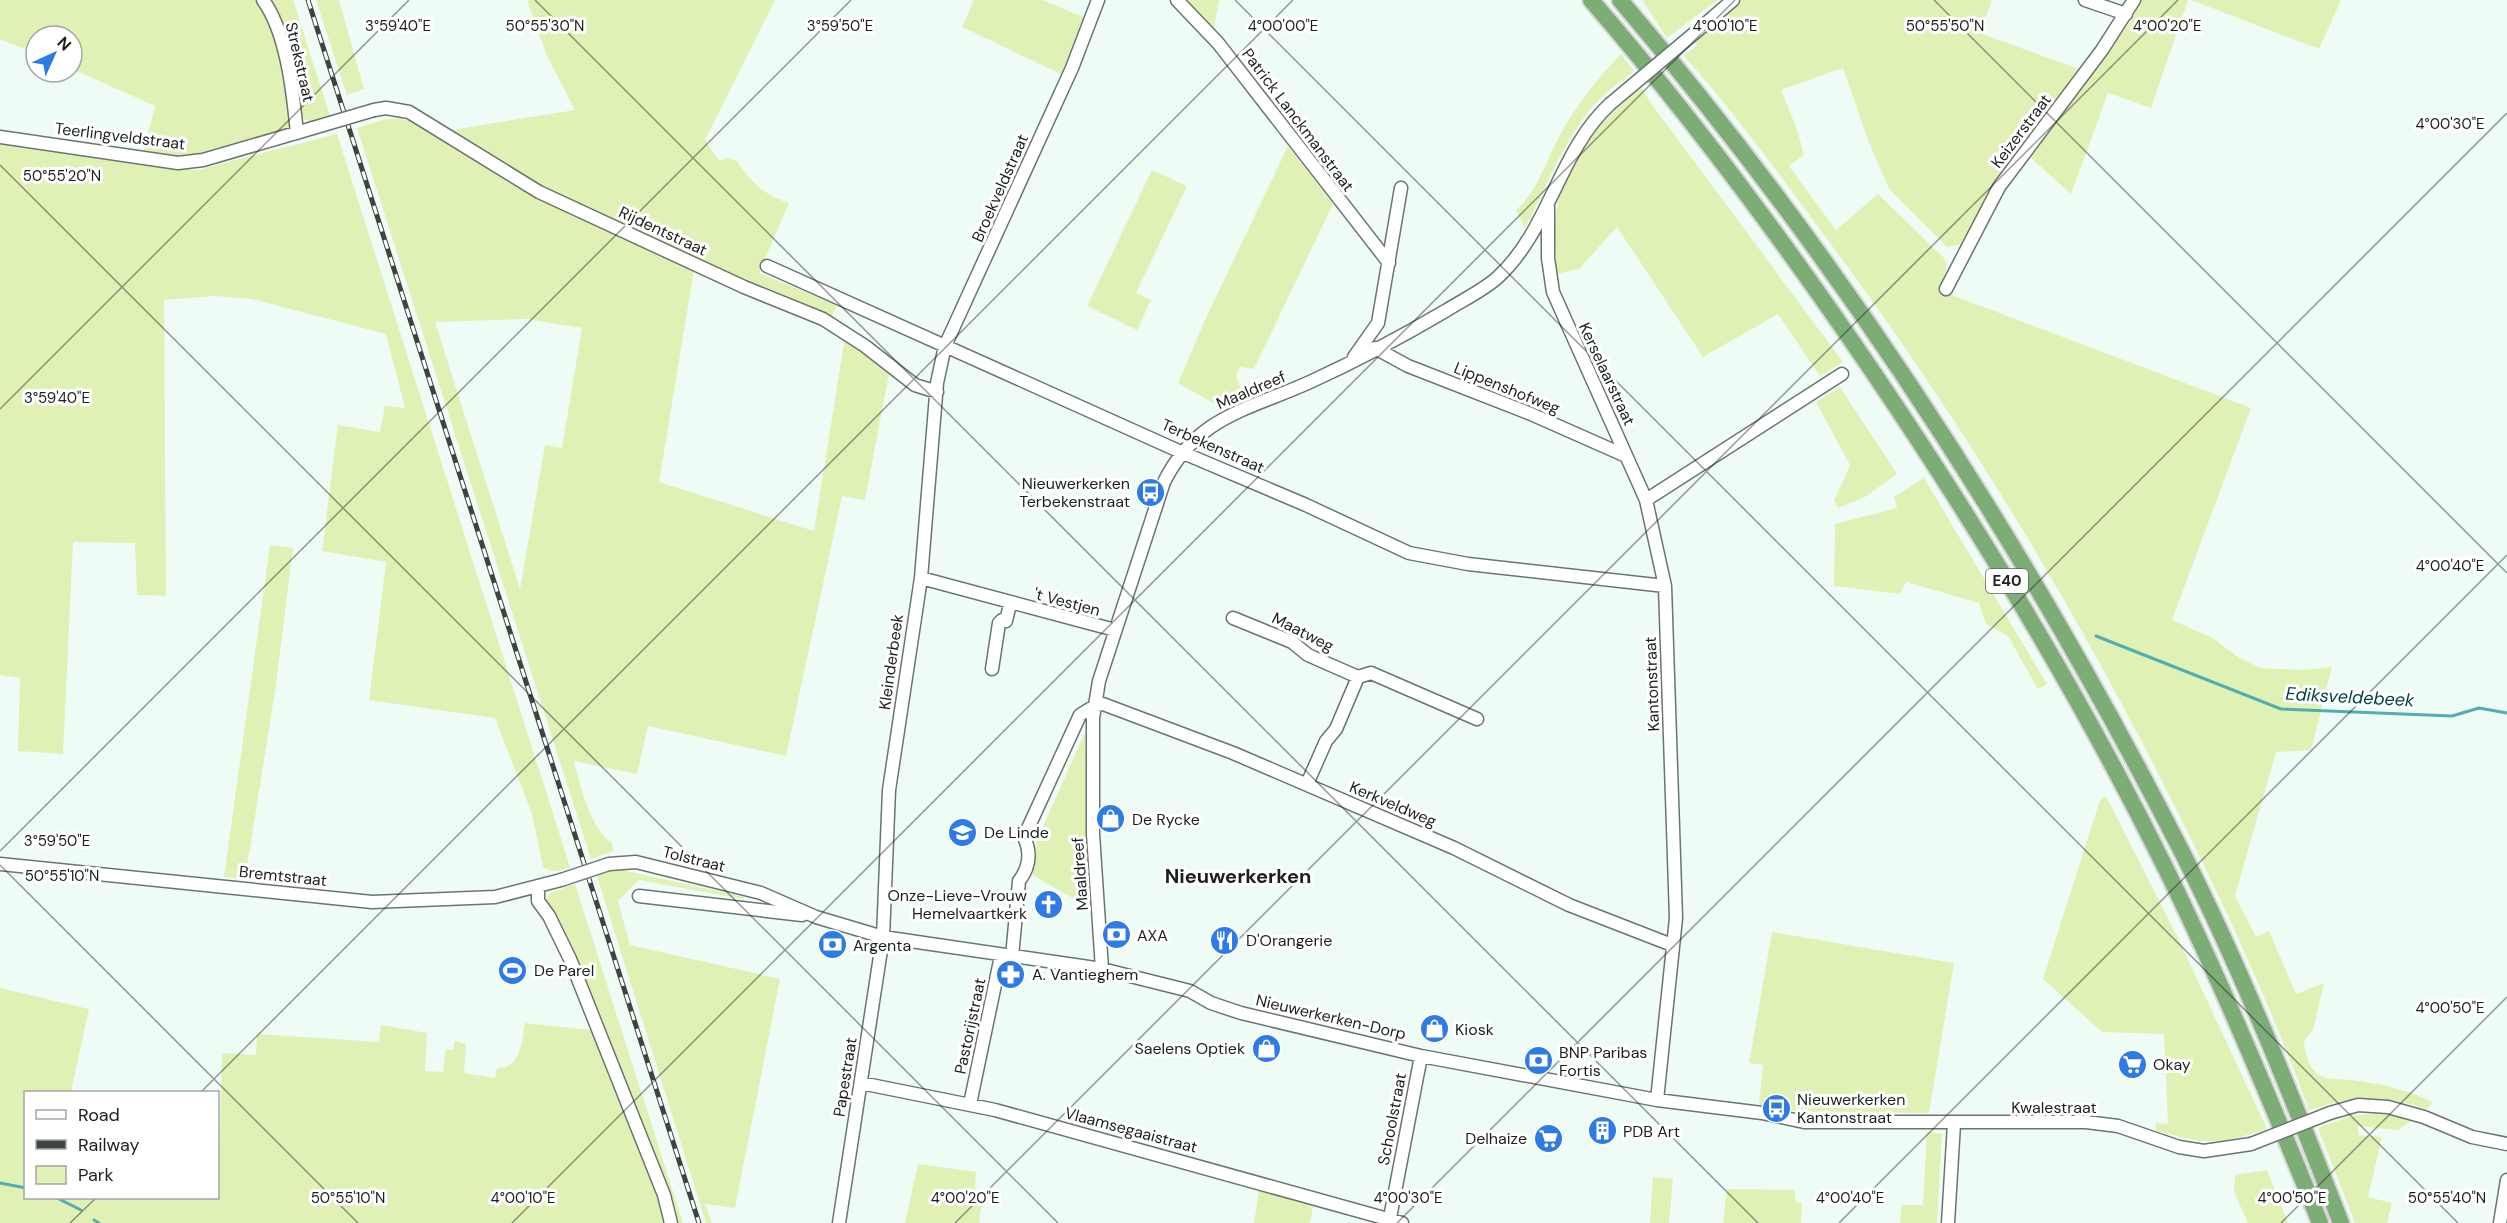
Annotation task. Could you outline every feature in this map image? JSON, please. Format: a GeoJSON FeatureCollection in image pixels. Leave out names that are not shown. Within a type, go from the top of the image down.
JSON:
{"type":"FeatureCollection","features":[{"type":"Feature","properties":{"kind":"highway","name":"E40"},"geometry":{"type":"LineString","coordinates":[[1591,0],[1631,46],[1730,172],[1817,290],[1911,428],[1989,550],[2070,688],[2164,866],[2225,997],[2320,1223]]}},
{"type":"Feature","properties":{"kind":"highway","name":"E40"},"geometry":{"type":"LineString","coordinates":[[1620,0],[1747,158],[1842,286],[1930,416],[2025,568],[2088,675],[2184,856],[2240,979],[2341,1223]]}},
{"type":"Feature","properties":{"kind":"street","name":"Strekstraat"},"geometry":{"type":"LineString","coordinates":[[263,0],[271,10],[282,44],[297,133]]}},
{"type":"Feature","properties":{"kind":"street","name":"Broekveldstraat"},"geometry":{"type":"LineString","coordinates":[[937,392],[945,346],[1072,68],[1098,0]]}},
{"type":"Feature","properties":{"kind":"street","name":"Patrick Lanckmanstraat"},"geometry":{"type":"LineString","coordinates":[[1177,0],[1218,42],[1389,263]]}},
{"type":"Feature","properties":{"kind":"street"},"geometry":{"type":"LineString","coordinates":[[1351,360],[1421,325],[1496,279],[1523,249],[1548,205],[1578,142],[1592,120],[1732,0]]}},
{"type":"Feature","properties":{"kind":"street"},"geometry":{"type":"LineString","coordinates":[[2085,0],[2126,14]]}},
{"type":"Feature","properties":{"kind":"street","name":"Keizerstraat"},"geometry":{"type":"LineString","coordinates":[[1946,290],[1999,187],[2134,0]]}},
{"type":"Feature","properties":{"kind":"street","name":"Rijdentstraat"},"geometry":{"type":"LineString","coordinates":[[374,110],[386,108],[409,112],[539,192],[744,287],[823,319],[865,346],[915,385],[937,392]]}},
{"type":"Feature","properties":{"kind":"street","name":"Teerlingveldstraat"},"geometry":{"type":"LineString","coordinates":[[0,137],[178,163],[203,160],[374,110]]}},
{"type":"Feature","properties":{"kind":"street","name":"Maaldreef"},"geometry":{"type":"LineString","coordinates":[[1102,969],[1093,834],[1093,718],[1099,681],[1164,482],[1181,452],[1221,419],[1311,382],[1351,360],[1378,323],[1401,188]]}},
{"type":"Feature","properties":{"kind":"street","name":"Kerselaarstraat"},"geometry":{"type":"LineString","coordinates":[[1548,205],[1548,258],[1553,292],[1646,500]]}},
{"type":"Feature","properties":{"kind":"street"},"geometry":{"type":"LineString","coordinates":[[1523,249],[1538,248],[1548,258]]}},
{"type":"Feature","properties":{"kind":"street","name":"Terbekenstraat"},"geometry":{"type":"LineString","coordinates":[[766,266],[1181,452],[1306,505],[1409,553],[1468,564],[1665,586]]}},
{"type":"Feature","properties":{"kind":"street","name":"Lippenshofweg"},"geometry":{"type":"LineString","coordinates":[[1375,348],[1408,366],[1531,414],[1626,456]]}},
{"type":"Feature","properties":{"kind":"street"},"geometry":{"type":"LineString","coordinates":[[1646,500],[1842,374]]}},
{"type":"Feature","properties":{"kind":"street","name":"Kleinderbeek"},"geometry":{"type":"LineString","coordinates":[[883,937],[889,790],[921,578],[937,392]]}},
{"type":"Feature","properties":{"kind":"street","name":"Kantonstraat"},"geometry":{"type":"LineString","coordinates":[[1646,500],[1665,586],[1676,918],[1657,1101]]}},
{"type":"Feature","properties":{"kind":"street","name":"'t Vestjen"},"geometry":{"type":"LineString","coordinates":[[921,578],[1011,604],[1115,630]]}},
{"type":"Feature","properties":{"kind":"street","name":"'t Vestjen"},"geometry":{"type":"LineString","coordinates":[[992,669],[999,623],[1002,620],[1006,621],[1011,604]]}},
{"type":"Feature","properties":{"kind":"street","name":"Maatweg"},"geometry":{"type":"LineString","coordinates":[[1233,618],[1292,642],[1308,655],[1358,677],[1371,673],[1477,719]]}},
{"type":"Feature","properties":{"kind":"street"},"geometry":{"type":"LineString","coordinates":[[1307,784],[1326,741],[1336,729],[1358,677]]}},
{"type":"Feature","properties":{"kind":"street","name":"Kerkveldweg"},"geometry":{"type":"LineString","coordinates":[[1096,705],[1103,704],[1202,740],[1454,848],[1569,905],[1672,945]]}},
{"type":"Feature","properties":{"kind":"street"},"geometry":{"type":"LineString","coordinates":[[1006,956],[1019,881],[1027,871],[1029,848],[1024,837],[1080,716],[1096,705]]}},
{"type":"Feature","properties":{"kind":"street","name":"Tolstraat"},"geometry":{"type":"LineString","coordinates":[[561,880],[609,864],[636,862],[761,893],[816,917],[883,937],[1006,956]]}},
{"type":"Feature","properties":{"kind":"street","name":"Bremtstraat"},"geometry":{"type":"LineString","coordinates":[[0,864],[372,902],[495,897],[561,880]]}},
{"type":"Feature","properties":{"kind":"street"},"geometry":{"type":"LineString","coordinates":[[537,887],[538,901],[549,916],[570,959],[599,1027],[664,1196],[671,1223]]}},
{"type":"Feature","properties":{"kind":"street","name":"Tolstraat"},"geometry":{"type":"LineString","coordinates":[[639,896],[816,917]]}},
{"type":"Feature","properties":{"kind":"street","name":"Papestraat"},"geometry":{"type":"LineString","coordinates":[[839,1223],[883,937]]}},
{"type":"Feature","properties":{"kind":"street","name":"Nieuwerkerken-Dorp"},"geometry":{"type":"LineString","coordinates":[[1006,956],[1102,969],[1190,991],[1211,1003],[1241,1013],[1421,1056],[1657,1101]]}},
{"type":"Feature","properties":{"kind":"street","name":"Pastorijstraat"},"geometry":{"type":"LineString","coordinates":[[970,1104],[1006,956]]}},
{"type":"Feature","properties":{"kind":"street","name":"Schoolstraat"},"geometry":{"type":"LineString","coordinates":[[1389,1221],[1421,1056]]}},
{"type":"Feature","properties":{"kind":"street","name":"Vlaamsegaaistraat"},"geometry":{"type":"LineString","coordinates":[[861,1083],[970,1104],[1402,1223]]}},
{"type":"Feature","properties":{"kind":"street","name":"Kwalestraat"},"geometry":{"type":"LineString","coordinates":[[1657,1101],[1697,1104],[1804,1122],[1954,1124],[2086,1122],[2118,1126],[2179,1147],[2204,1151],[2251,1144],[2330,1113],[2358,1105],[2388,1107],[2424,1117],[2472,1137],[2507,1144]]}},
{"type":"Feature","properties":{"kind":"street"},"geometry":{"type":"LineString","coordinates":[[1948,1223],[1954,1124]]}},
{"type":"Feature","properties":{"kind":"street"},"geometry":{"type":"LineString","coordinates":[[2500,1223],[2507,1180]]}},
{"type":"Feature","properties":{"kind":"green space"},"geometry":{"type":"Polygon","coordinates":[[[0,0],[258,0],[277,46],[293,126],[290,132],[192,159],[143,155],[155,106],[84,74],[84,24],[24,24],[24,49],[0,39],[0,0]]]}},
{"type":"Feature","properties":{"kind":"green space"},"geometry":{"type":"Polygon","coordinates":[[[268,0],[293,0],[330,116],[310,123],[298,114],[268,0]]]}},
{"type":"Feature","properties":{"kind":"green space"},"geometry":{"type":"Polygon","coordinates":[[[316,0],[339,0],[364,89],[347,95],[316,0]]]}},
{"type":"Feature","properties":{"kind":"green space"},"geometry":{"type":"Polygon","coordinates":[[[527,0],[775,0],[705,140],[719,161],[727,158],[737,161],[759,187],[772,196],[789,203],[759,273],[837,305],[830,319],[694,270],[659,482],[814,531],[845,337],[890,369],[865,500],[842,496],[786,756],[648,726],[637,774],[574,761],[592,817],[604,836],[612,843],[613,851],[591,859],[357,128],[396,118],[412,122],[433,133],[575,110],[547,56],[527,0]],[[526,319],[435,322],[520,589],[545,445],[562,448],[582,328],[526,319]]]}},
{"type":"Feature","properties":{"kind":"green space"},"geometry":{"type":"Polygon","coordinates":[[[974,0],[1043,0],[1085,18],[1061,74],[962,27],[974,0]]]}},
{"type":"Feature","properties":{"kind":"green space"},"geometry":{"type":"Polygon","coordinates":[[[1184,0],[1219,0],[1214,28],[1184,0]]]}},
{"type":"Feature","properties":{"kind":"green space"},"geometry":{"type":"Polygon","coordinates":[[[1642,0],[1717,0],[1667,38],[1642,0]]]}},
{"type":"Feature","properties":{"kind":"green space"},"geometry":{"type":"Polygon","coordinates":[[[1740,0],[1992,0],[1980,33],[2081,70],[1987,193],[1964,244],[1947,247],[1889,189],[1868,140],[1843,68],[1781,90],[1797,129],[1804,155],[1789,166],[1836,230],[1878,194],[1944,258],[1947,264],[1941,291],[2251,408],[2172,620],[2213,638],[2239,658],[2261,668],[2304,670],[2332,667],[2311,750],[2276,752],[2235,896],[2256,937],[2269,931],[2296,994],[2324,983],[2313,1030],[2304,1041],[2307,1057],[2314,1071],[2326,1078],[2373,1083],[2413,1094],[2433,1102],[2427,1109],[2397,1101],[2368,1099],[2339,1102],[2309,1110],[2263,994],[2193,842],[2101,665],[2022,528],[1893,330],[1748,133],[1684,56],[1697,45],[1694,42],[1740,0]]]}},
{"type":"Feature","properties":{"kind":"green space"},"geometry":{"type":"Polygon","coordinates":[[[2141,0],[2188,0],[2151,108],[2108,93],[2071,194],[2028,155],[2132,20],[2141,0]]]}},
{"type":"Feature","properties":{"kind":"green space"},"geometry":{"type":"Polygon","coordinates":[[[2191,0],[2341,0],[2319,49],[2191,0]]]}},
{"type":"Feature","properties":{"kind":"green space"},"geometry":{"type":"Polygon","coordinates":[[[1621,54],[1634,71],[1599,100],[1579,124],[1525,228],[1516,210],[1536,185],[1573,113],[1595,83],[1621,54]]]}},
{"type":"Feature","properties":{"kind":"green space"},"geometry":{"type":"Polygon","coordinates":[[[1641,88],[1843,362],[1820,376],[1778,314],[1703,357],[1617,227],[1579,269],[1556,274],[1557,208],[1569,172],[1588,140],[1600,126],[1641,88]]]}},
{"type":"Feature","properties":{"kind":"green space"},"geometry":{"type":"Polygon","coordinates":[[[337,134],[570,867],[562,870],[553,871],[543,867],[532,814],[495,718],[369,700],[386,562],[322,551],[338,425],[380,432],[385,406],[405,408],[386,334],[252,299],[215,296],[164,300],[166,596],[137,595],[135,543],[73,542],[63,754],[18,751],[20,678],[0,675],[0,142],[197,170],[337,134]]]}},
{"type":"Feature","properties":{"kind":"green space"},"geometry":{"type":"Polygon","coordinates":[[[1288,146],[1333,204],[1254,369],[1240,367],[1236,375],[1245,401],[1222,408],[1178,383],[1204,322],[1288,146]]]}},
{"type":"Feature","properties":{"kind":"green space"},"geometry":{"type":"Polygon","coordinates":[[[1152,170],[1187,186],[1136,293],[1151,300],[1137,330],[1087,306],[1152,170]]]}},
{"type":"Feature","properties":{"kind":"green space"},"geometry":{"type":"Polygon","coordinates":[[[1840,387],[1897,474],[1865,497],[1838,508],[1834,501],[1850,465],[1816,402],[1840,387]]]}},
{"type":"Feature","properties":{"kind":"green space"},"geometry":{"type":"Polygon","coordinates":[[[1924,478],[2047,684],[2038,689],[2008,636],[1986,624],[1979,603],[1906,582],[1900,594],[1834,586],[1835,524],[1897,508],[1894,497],[1924,478]]]}},
{"type":"Feature","properties":{"kind":"green space"},"geometry":{"type":"Polygon","coordinates":[[[270,545],[293,548],[276,685],[245,879],[224,877],[270,545]]]}},
{"type":"Feature","properties":{"kind":"green space"},"geometry":{"type":"Polygon","coordinates":[[[1085,732],[1094,910],[1032,875],[1037,840],[1085,732]]]}},
{"type":"Feature","properties":{"kind":"green space"},"geometry":{"type":"Polygon","coordinates":[[[2106,796],[2178,938],[2267,1129],[2236,1138],[2211,1141],[2186,1138],[2155,1130],[2156,1123],[2168,1124],[2164,1034],[2102,1032],[2043,979],[2100,800],[2106,796]]]}},
{"type":"Feature","properties":{"kind":"green space"},"geometry":{"type":"Polygon","coordinates":[[[618,869],[744,897],[743,899],[639,880],[618,901],[630,945],[780,979],[735,1208],[705,1204],[712,1223],[706,1223],[596,873],[618,869]]]}},
{"type":"Feature","properties":{"kind":"green space"},"geometry":{"type":"Polygon","coordinates":[[[575,884],[683,1223],[673,1223],[567,937],[545,901],[550,893],[575,884]]]}},
{"type":"Feature","properties":{"kind":"green space"},"geometry":{"type":"Polygon","coordinates":[[[1772,932],[1954,963],[1929,1113],[1785,1111],[1759,1105],[1763,1065],[1749,1063],[1772,932]]]}},
{"type":"Feature","properties":{"kind":"green space"},"geometry":{"type":"Polygon","coordinates":[[[0,988],[89,1009],[71,1091],[24,1091],[24,1199],[219,1199],[222,1053],[256,1055],[257,1034],[379,1042],[381,1025],[427,1033],[425,1071],[443,1072],[446,1049],[454,1050],[454,1041],[466,1044],[464,1073],[495,1078],[497,1068],[505,1067],[516,1059],[525,1023],[599,1031],[667,1223],[0,1223],[0,988]]]}},
{"type":"Feature","properties":{"kind":"green space"},"geometry":{"type":"Polygon","coordinates":[[[2392,1115],[2411,1121],[2398,1130],[2358,1126],[2358,1135],[2382,1137],[2368,1197],[2392,1203],[2387,1223],[2355,1223],[2318,1128],[2351,1116],[2392,1115]]]}},
{"type":"Feature","properties":{"kind":"green space"},"geometry":{"type":"Polygon","coordinates":[[[1927,1132],[1942,1134],[1937,1223],[1900,1223],[1902,1205],[1923,1205],[1927,1132]]]}},
{"type":"Feature","properties":{"kind":"green space"},"geometry":{"type":"Polygon","coordinates":[[[918,1164],[976,1172],[975,1187],[982,1201],[979,1223],[905,1223],[918,1164]]]}},
{"type":"Feature","properties":{"kind":"green space"},"geometry":{"type":"Polygon","coordinates":[[[2267,1170],[2288,1223],[2248,1223],[2234,1192],[2235,1175],[2267,1170]]]}},
{"type":"Feature","properties":{"kind":"green space"},"geometry":{"type":"Polygon","coordinates":[[[1653,1177],[1673,1179],[1669,1223],[1650,1223],[1653,1177]]]}},
{"type":"Feature","properties":{"kind":"green space"},"geometry":{"type":"Polygon","coordinates":[[[1727,1189],[1795,1190],[1795,1202],[1802,1203],[1801,1223],[1723,1223],[1727,1189]]]}},
{"type":"Feature","properties":{"kind":"green space"},"geometry":{"type":"Polygon","coordinates":[[[1259,1190],[1313,1207],[1310,1223],[1254,1223],[1259,1190]]]}},
{"type":"Feature","properties":{"kind":"waterway","name":"Ediksveldebeek"},"geometry":{"type":"LineString","coordinates":[[2096,636],[2281,709],[2452,716],[2479,708],[2507,713]]}},
{"type":"Feature","properties":{"kind":"waterway"},"geometry":{"type":"LineString","coordinates":[[0,1183],[24,1188]]}},
{"type":"Feature","properties":{"kind":"waterway"},"geometry":{"type":"LineString","coordinates":[[59,1199],[81,1210]]}},
{"type":"Feature","properties":{"kind":"waterway"},"geometry":{"type":"LineString","coordinates":[[94,1220],[99,1223]]}},
{"type":"Feature","properties":{"kind":"railway"},"geometry":{"type":"LineString","coordinates":[[308,0],[699,1223]]}},
{"type":"Feature","properties":{"kind":"place","name":"Nieuwerkerken Terbekenstraat"},"geometry":{"type":"Point","coordinates":[1151,492]}},
{"type":"Feature","properties":{"kind":"place","name":"De Rycke"},"geometry":{"type":"Point","coordinates":[1111,819]}},
{"type":"Feature","properties":{"kind":"place","name":"De Linde"},"geometry":{"type":"Point","coordinates":[963,832]}},
{"type":"Feature","properties":{"kind":"place","name":"Onze-Lieve-Vrouw Hemelvaartkerk"},"geometry":{"type":"Point","coordinates":[1048,904]}},
{"type":"Feature","properties":{"kind":"place","name":"AXA"},"geometry":{"type":"Point","coordinates":[1116,935]}},
{"type":"Feature","properties":{"kind":"place","name":"D'Orangerie"},"geometry":{"type":"Point","coordinates":[1225,940]}},
{"type":"Feature","properties":{"kind":"place","name":"Argenta"},"geometry":{"type":"Point","coordinates":[832,945]}},
{"type":"Feature","properties":{"kind":"place","name":"De Parel"},"geometry":{"type":"Point","coordinates":[513,970]}},
{"type":"Feature","properties":{"kind":"place","name":"A. Vantieghem"},"geometry":{"type":"Point","coordinates":[1011,974]}},
{"type":"Feature","properties":{"kind":"place","name":"Kiosk"},"geometry":{"type":"Point","coordinates":[1434,1029]}},
{"type":"Feature","properties":{"kind":"place","name":"Saelens Optiek"},"geometry":{"type":"Point","coordinates":[1266,1048]}},
{"type":"Feature","properties":{"kind":"place","name":"BNP Paribas Fortis"},"geometry":{"type":"Point","coordinates":[1538,1061]}},
{"type":"Feature","properties":{"kind":"place","name":"Okay"},"geometry":{"type":"Point","coordinates":[2132,1064]}},
{"type":"Feature","properties":{"kind":"place","name":"Nieuwerkerken Kantonstraat"},"geometry":{"type":"Point","coordinates":[1776,1108]}},
{"type":"Feature","properties":{"kind":"place","name":"PDB Art"},"geometry":{"type":"Point","coordinates":[1602,1131]}},
{"type":"Feature","properties":{"kind":"place","name":"Delhaize"},"geometry":{"type":"Point","coordinates":[1548,1138]}},
{"type":"Feature","properties":{"kind":"district","name":"Nieuwerkerken"},"geometry":{"type":"Point","coordinates":[1238,876]}}]}
